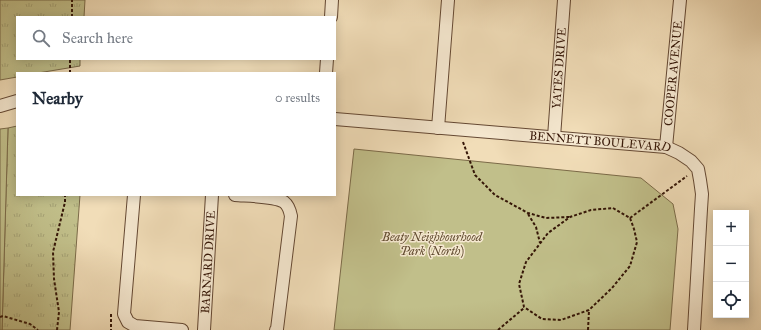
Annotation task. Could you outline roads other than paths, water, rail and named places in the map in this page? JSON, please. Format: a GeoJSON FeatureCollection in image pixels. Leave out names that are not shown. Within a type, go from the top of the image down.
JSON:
{"type":"FeatureCollection","features":[{"type":"Feature","properties":{"kind":"street"},"geometry":{"type":"LineString","coordinates":[[330,16],[332,0]]}},
{"type":"Feature","properties":{"kind":"street"},"geometry":{"type":"LineString","coordinates":[[438,128],[448,0]]}},
{"type":"Feature","properties":{"kind":"street","name":"YATES DRIVE"},"geometry":{"type":"LineString","coordinates":[[554,137],[564,0]]}},
{"type":"Feature","properties":{"kind":"street","name":"COOPER AVENUE"},"geometry":{"type":"LineString","coordinates":[[666,147],[680,0]]}},
{"type":"Feature","properties":{"kind":"street"},"geometry":{"type":"LineString","coordinates":[[326,72],[327,60]]}},
{"type":"Feature","properties":{"kind":"street"},"geometry":{"type":"LineString","coordinates":[[0,106],[16,101]]}},
{"type":"Feature","properties":{"kind":"street","name":"BENNETT BOULEVARD"},"geometry":{"type":"LineString","coordinates":[[336,119],[666,147],[680,153],[691,161],[698,169],[702,194],[694,330]]}},
{"type":"Feature","properties":{"kind":"street"},"geometry":{"type":"LineString","coordinates":[[134,196],[124,314],[128,322],[135,326],[182,330]]}},
{"type":"Feature","properties":{"kind":"street","name":"BARNARD DRIVE"},"geometry":{"type":"LineString","coordinates":[[204,330],[212,196]]}},
{"type":"Feature","properties":{"kind":"street"},"geometry":{"type":"LineString","coordinates":[[245,196],[274,199],[284,202],[290,210],[291,216],[276,330]]}},
{"type":"Feature","properties":{"kind":"park label","name":"Beaty Neighbourhood Park (North)"},"geometry":{"type":"Point","coordinates":[432,244]}}]}
